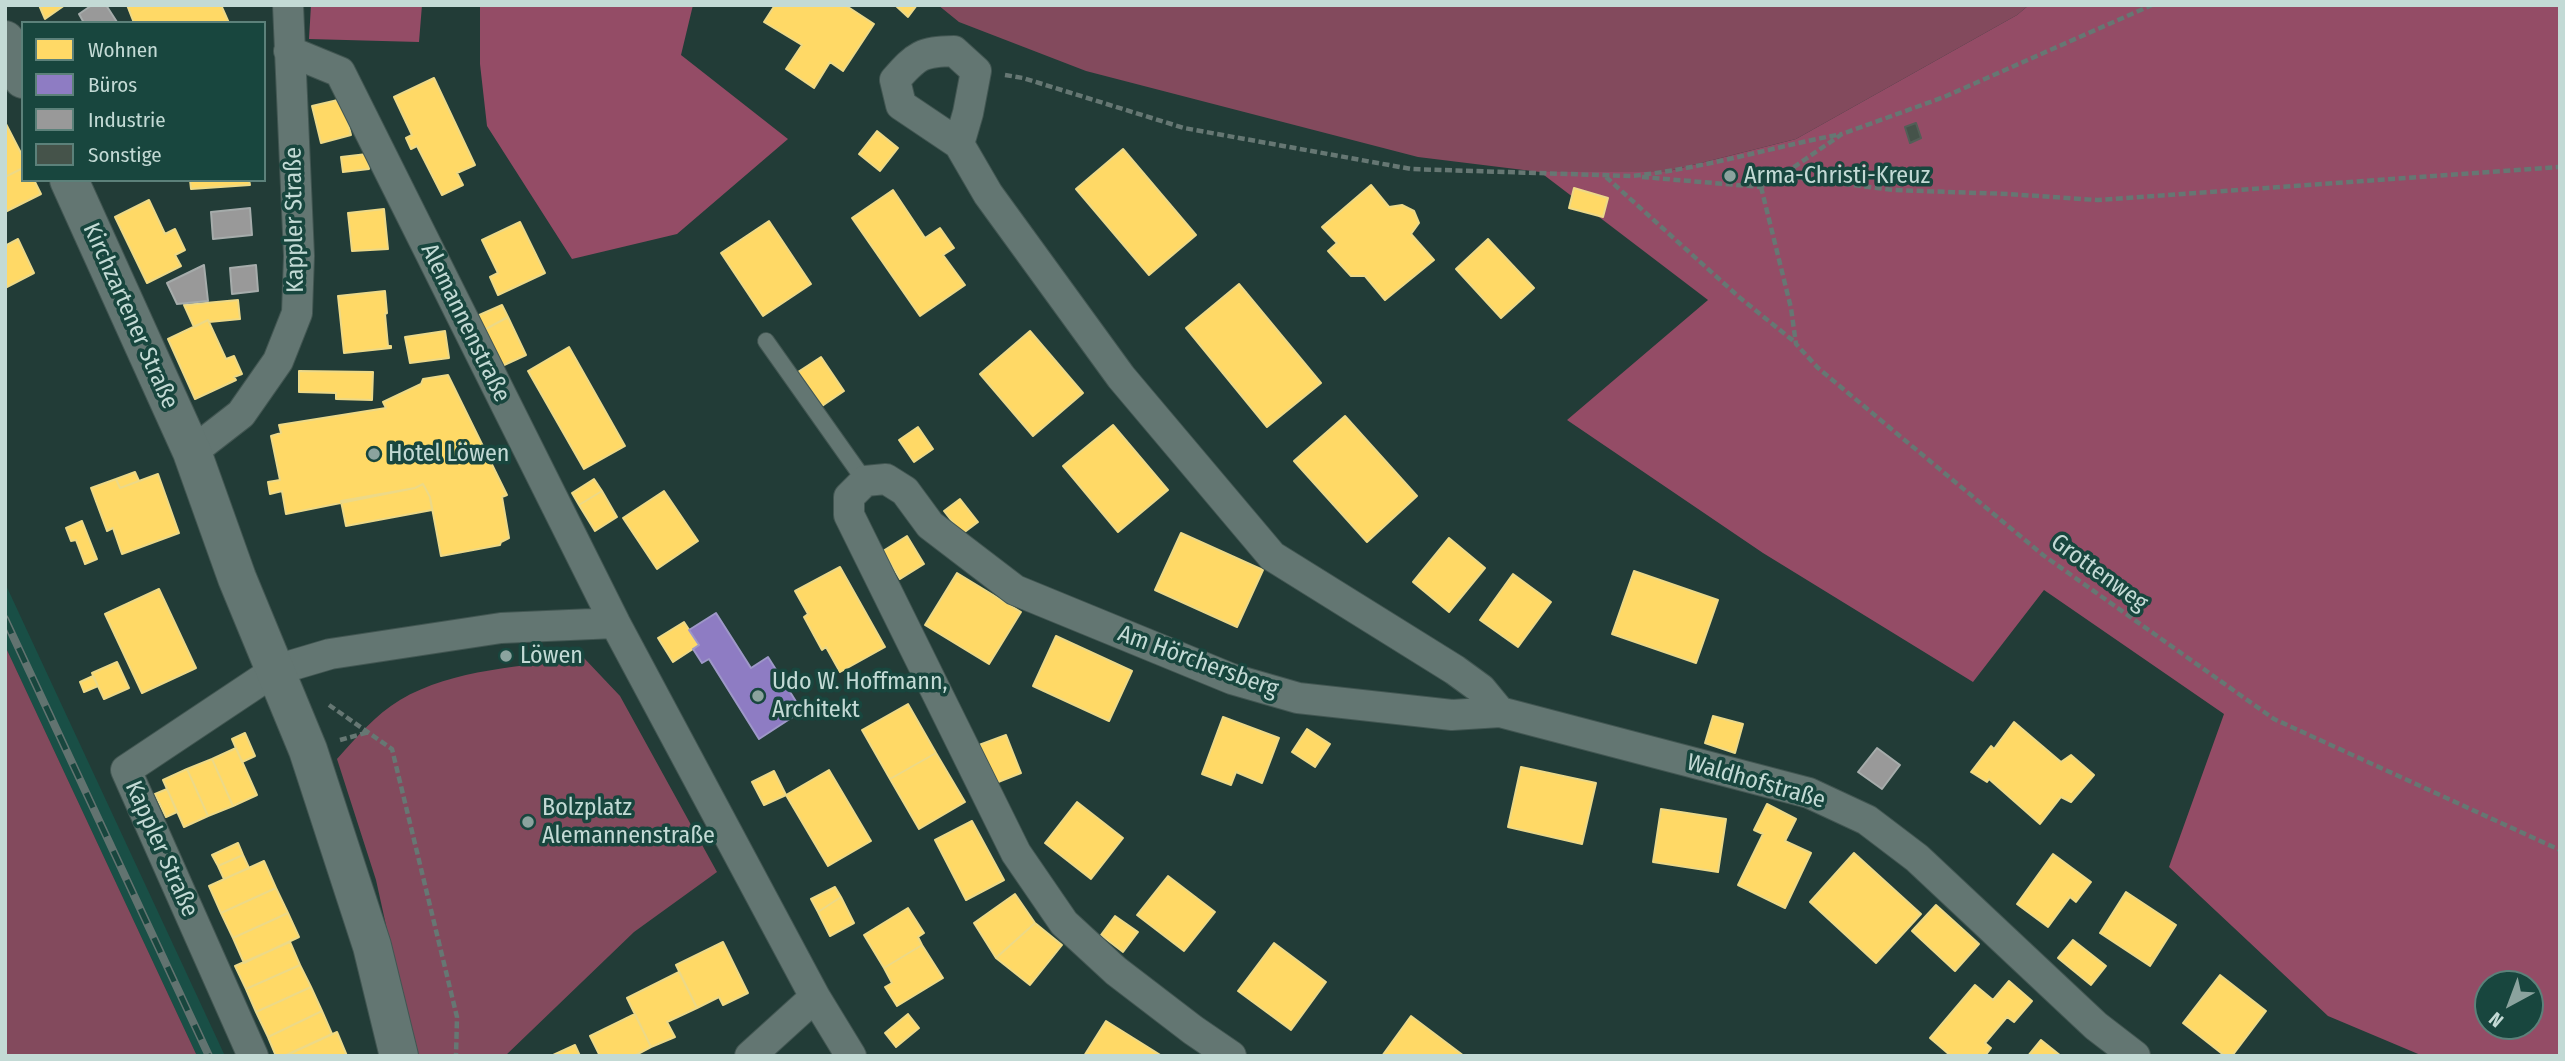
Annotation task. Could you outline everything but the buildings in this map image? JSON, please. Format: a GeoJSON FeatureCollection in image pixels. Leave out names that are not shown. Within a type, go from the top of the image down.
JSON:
{"type":"FeatureCollection","features":[{"type":"Feature","properties":{"kind":"street","name":"Kappler Straße"},"geometry":{"type":"LineString","coordinates":[[192,452],[241,414],[278,361],[297,313],[299,256],[288,5]]}},
{"type":"Feature","properties":{"kind":"street"},"geometry":{"type":"LineString","coordinates":[[5,40],[21,75]]}},
{"type":"Feature","properties":{"kind":"street","name":"Alemannenstraße"},"geometry":{"type":"LineString","coordinates":[[289,51],[340,72],[615,623],[815,998],[851,1056]]}},
{"type":"Feature","properties":{"kind":"street"},"geometry":{"type":"LineString","coordinates":[[958,144],[968,113],[976,71],[954,51],[926,52],[895,80],[901,105],[958,144],[988,194],[1121,377],[1272,556],[1455,670],[1481,689],[1500,712]]}},
{"type":"Feature","properties":{"kind":"street","name":"Kirchzartener Straße"},"geometry":{"type":"LineString","coordinates":[[70,182],[192,452]]}},
{"type":"Feature","properties":{"kind":"street"},"geometry":{"type":"LineString","coordinates":[[192,452],[237,578],[308,750],[372,946],[399,1056]]}},
{"type":"Feature","properties":{"kind":"street","name":"Am Hörchersberg"},"geometry":{"type":"LineString","coordinates":[[866,481],[886,479],[905,491],[930,525],[1015,590],[1232,679],[1298,698],[1452,715],[1500,712]]}},
{"type":"Feature","properties":{"kind":"street"},"geometry":{"type":"LineString","coordinates":[[866,481],[849,497],[849,515],[1017,853],[1064,923],[1116,971],[1231,1056]]}},
{"type":"Feature","properties":{"kind":"street"},"geometry":{"type":"LineString","coordinates":[[276,670],[330,654],[436,636],[500,628],[615,623]]}},
{"type":"Feature","properties":{"kind":"street","name":"Kappler Straße"},"geometry":{"type":"LineString","coordinates":[[253,1056],[126,770],[276,670]]}},
{"type":"Feature","properties":{"kind":"street","name":"Waldhofstraße"},"geometry":{"type":"LineString","coordinates":[[1500,712],[1809,793],[1867,820],[1917,858],[2096,1026],[2135,1056]]}},
{"type":"Feature","properties":{"kind":"street"},"geometry":{"type":"LineString","coordinates":[[750,1056],[815,998]]}},
{"type":"Feature","properties":{"kind":"lane"},"geometry":{"type":"LineString","coordinates":[[766,341],[866,481]]}},
{"type":"Feature","properties":{"kind":"path"},"geometry":{"type":"LineString","coordinates":[[976,71],[1023,78],[1184,128],[1411,169],[1631,176],[1664,173],[1842,134],[1944,97],[2152,5]]}},
{"type":"Feature","properties":{"kind":"path"},"geometry":{"type":"LineString","coordinates":[[1631,176],[1761,187],[1842,134]]}},
{"type":"Feature","properties":{"kind":"path"},"geometry":{"type":"LineString","coordinates":[[1781,176],[1894,190],[2097,200],[2560,167]]}},
{"type":"Feature","properties":{"kind":"path","name":"Grottenweg"},"geometry":{"type":"LineString","coordinates":[[1606,177],[1738,297],[1796,344],[1818,368],[2043,555],[2274,719],[2560,850]]}},
{"type":"Feature","properties":{"kind":"path"},"geometry":{"type":"LineString","coordinates":[[1761,187],[1791,307],[1796,344]]}},
{"type":"Feature","properties":{"kind":"path"},"geometry":{"type":"LineString","coordinates":[[323,701],[392,749],[457,1017],[456,1056]]}},
{"type":"Feature","properties":{"kind":"shaded area"},"geometry":{"type":"Polygon","coordinates":[[[311,5],[422,5],[419,42],[309,39],[311,5]]]}},
{"type":"Feature","properties":{"kind":"shaded area"},"geometry":{"type":"Polygon","coordinates":[[[480,5],[693,5],[681,55],[788,139],[677,234],[572,259],[487,126],[480,64],[480,5]]]}},
{"type":"Feature","properties":{"kind":"shaded area"},"geometry":{"type":"Polygon","coordinates":[[[938,5],[2029,5],[2017,15],[1796,139],[1665,172],[1540,172],[1418,157],[1086,71],[959,22],[938,5]]]}},
{"type":"Feature","properties":{"kind":"shaded area"},"geometry":{"type":"Polygon","coordinates":[[[2029,5],[2560,5],[2560,1056],[2423,1056],[2328,1016],[2169,867],[2224,714],[2044,590],[1973,682],[1763,553],[1567,420],[1708,300],[1540,172],[1665,172],[1796,139],[2017,15],[2029,5]]]}},
{"type":"Feature","properties":{"kind":"shaded area"},"geometry":{"type":"Polygon","coordinates":[[[5,583],[225,1056],[197,1056],[7,650],[5,583]]]}},
{"type":"Feature","properties":{"kind":"shaded area"},"geometry":{"type":"Polygon","coordinates":[[[5,645],[7,650],[197,1056],[5,1056],[5,645]]]}},
{"type":"Feature","properties":{"kind":"shaded area"},"geometry":{"type":"Polygon","coordinates":[[[584,658],[620,696],[717,872],[634,932],[505,1056],[415,1056],[376,880],[337,759],[382,713],[421,689],[489,670],[584,658]]]}},
{"type":"Feature","properties":{"kind":"railway"},"geometry":{"type":"LineString","coordinates":[[5,619],[209,1056]]}},
{"type":"Feature","properties":{"kind":"place","name":"Arma-Christi-Kreuz"},"geometry":{"type":"Point","coordinates":[1730,176]}},
{"type":"Feature","properties":{"kind":"place","name":"Hotel Löwen"},"geometry":{"type":"Point","coordinates":[374,454]}},
{"type":"Feature","properties":{"kind":"place","name":"Löwen"},"geometry":{"type":"Point","coordinates":[506,656]}},
{"type":"Feature","properties":{"kind":"place","name":"Udo W. Hoffmann, Architekt"},"geometry":{"type":"Point","coordinates":[758,696]}},
{"type":"Feature","properties":{"kind":"place","name":"Bolzplatz Alemannenstraße"},"geometry":{"type":"Point","coordinates":[528,822]}}]}
